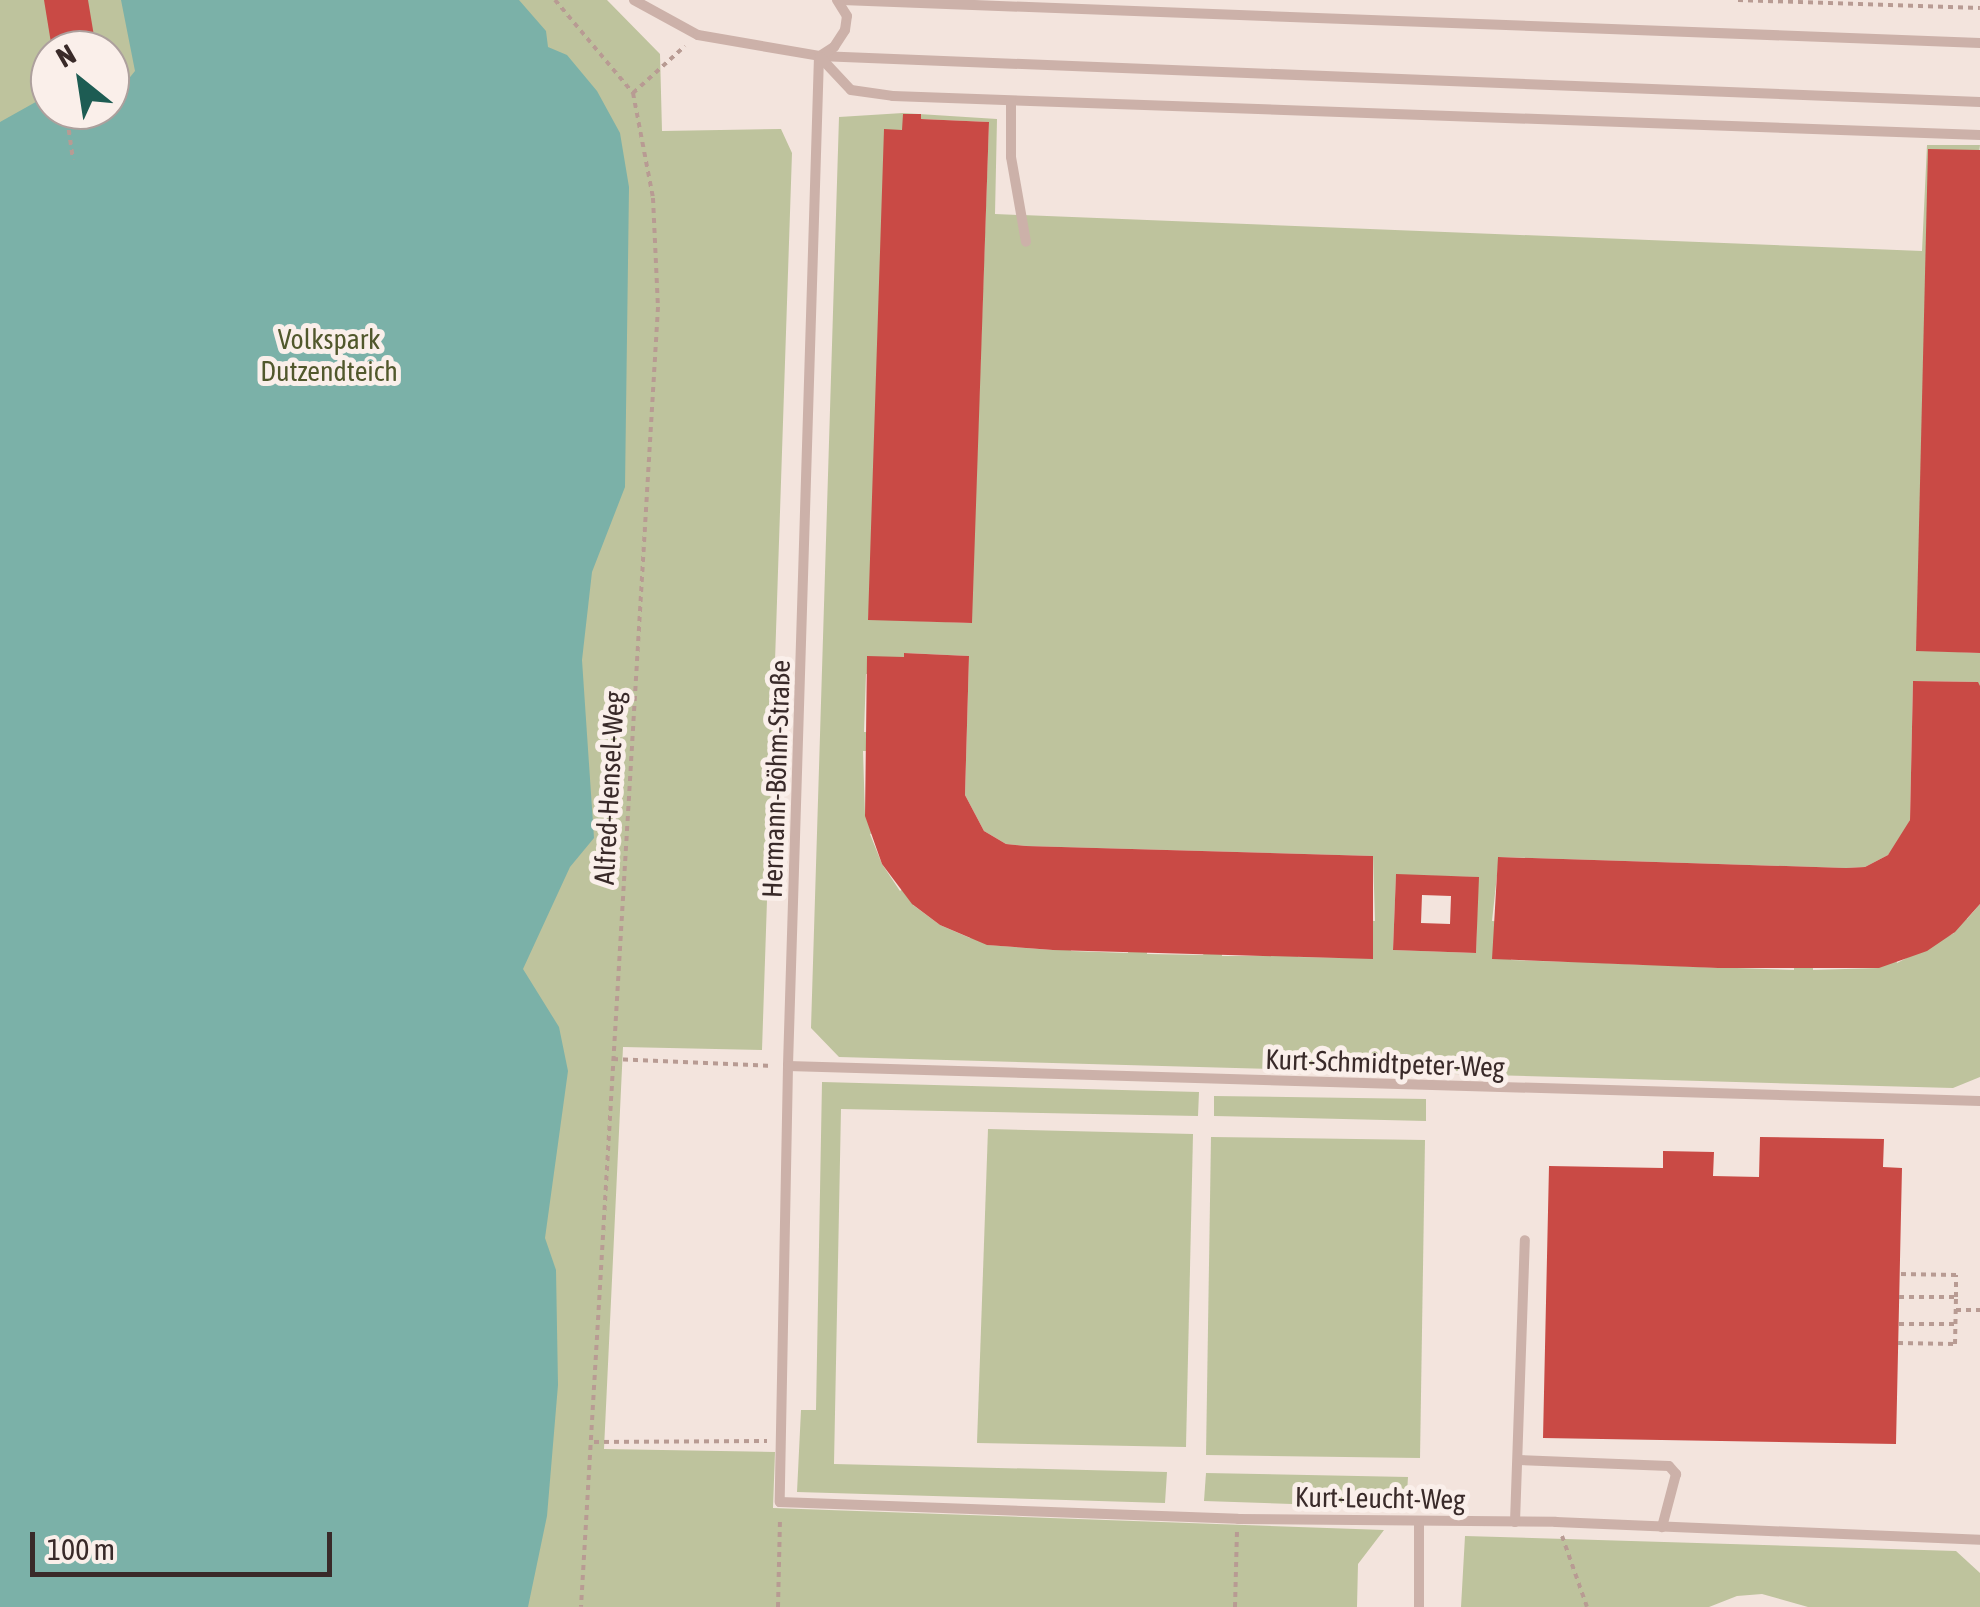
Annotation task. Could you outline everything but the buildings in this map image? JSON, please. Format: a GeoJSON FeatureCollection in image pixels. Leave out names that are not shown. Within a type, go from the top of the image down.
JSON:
{"type":"FeatureCollection","features":[{"type":"Feature","properties":{"kind":"lane"},"geometry":{"type":"LineString","coordinates":[[634,0],[698,35],[820,56],[1980,102]]}},
{"type":"Feature","properties":{"kind":"lane"},"geometry":{"type":"LineString","coordinates":[[820,56],[834,48],[845,30],[846,16],[840,0],[1980,43]]}},
{"type":"Feature","properties":{"kind":"lane"},"geometry":{"type":"LineString","coordinates":[[820,56],[851,90],[893,96],[1980,135]]}},
{"type":"Feature","properties":{"kind":"lane","name":"Hermann-Böhm-Straße"},"geometry":{"type":"LineString","coordinates":[[780,1502],[788,1066],[820,56]]}},
{"type":"Feature","properties":{"kind":"lane"},"geometry":{"type":"LineString","coordinates":[[1011,101],[1011,157],[1026,242]]}},
{"type":"Feature","properties":{"kind":"lane","name":"Kurt-Schmidtpeter-Weg"},"geometry":{"type":"LineString","coordinates":[[788,1066],[1980,1101]]}},
{"type":"Feature","properties":{"kind":"lane"},"geometry":{"type":"LineString","coordinates":[[1515,1522],[1525,1240]]}},
{"type":"Feature","properties":{"kind":"lane"},"geometry":{"type":"LineString","coordinates":[[1518,1460],[1669,1466],[1676,1474],[1662,1526]]}},
{"type":"Feature","properties":{"kind":"lane","name":"Kurt-Leucht-Weg"},"geometry":{"type":"LineString","coordinates":[[780,1502],[1238,1519],[1556,1522],[1980,1540]]}},
{"type":"Feature","properties":{"kind":"lane"},"geometry":{"type":"LineString","coordinates":[[1419,1522],[1419,1607]]}},
{"type":"Feature","properties":{"kind":"path","name":"Alfred-Hensel-Weg"},"geometry":{"type":"LineString","coordinates":[[556,0],[633,93],[652,198],[658,307],[594,1442],[581,1607]]}},
{"type":"Feature","properties":{"kind":"path"},"geometry":{"type":"LineString","coordinates":[[1738,0],[1980,8]]}},
{"type":"Feature","properties":{"kind":"path"},"geometry":{"type":"LineString","coordinates":[[633,93],[698,35]]}},
{"type":"Feature","properties":{"kind":"path"},"geometry":{"type":"LineString","coordinates":[[69,130],[73,160]]}},
{"type":"Feature","properties":{"kind":"path"},"geometry":{"type":"LineString","coordinates":[[613,1059],[788,1066]]}},
{"type":"Feature","properties":{"kind":"path"},"geometry":{"type":"LineString","coordinates":[[1898,1344],[1954,1344],[1956,1310],[1956,1275],[1900,1274]]}},
{"type":"Feature","properties":{"kind":"path"},"geometry":{"type":"LineString","coordinates":[[1900,1297],[1956,1298]]}},
{"type":"Feature","properties":{"kind":"path"},"geometry":{"type":"LineString","coordinates":[[1956,1310],[1980,1310]]}},
{"type":"Feature","properties":{"kind":"path"},"geometry":{"type":"LineString","coordinates":[[1899,1324],[1955,1324]]}},
{"type":"Feature","properties":{"kind":"path"},"geometry":{"type":"LineString","coordinates":[[594,1442],[782,1441]]}},
{"type":"Feature","properties":{"kind":"path"},"geometry":{"type":"LineString","coordinates":[[778,1607],[780,1502]]}},
{"type":"Feature","properties":{"kind":"path"},"geometry":{"type":"LineString","coordinates":[[1235,1607],[1238,1519]]}},
{"type":"Feature","properties":{"kind":"path"},"geometry":{"type":"LineString","coordinates":[[1556,1522],[1587,1607]]}},
{"type":"Feature","properties":{"kind":"green space","name":"Volkspark Dutzendteich"},"geometry":{"type":"Polygon","coordinates":[[[0,0],[607,0],[660,54],[662,131],[781,129],[792,153],[762,1050],[623,1047],[604,1449],[775,1452],[773,1508],[1384,1530],[1358,1564],[1357,1607],[0,1607],[0,0]]]}},
{"type":"Feature","properties":{"kind":"green space"},"geometry":{"type":"Polygon","coordinates":[[[903,113],[997,119],[995,214],[1922,251],[1927,145],[1980,145],[1916,650],[1980,653],[1980,704],[1977,682],[1913,681],[1910,820],[1902,838],[1888,855],[1865,867],[1846,868],[1499,857],[1492,921],[1510,922],[1511,960],[1568,962],[1568,924],[1587,962],[1643,965],[1644,927],[1662,965],[1718,968],[1718,930],[1737,968],[1794,970],[1795,932],[1813,932],[1813,970],[1878,968],[1887,927],[1897,963],[1954,933],[1942,893],[1967,919],[1980,904],[1980,1077],[1953,1088],[839,1057],[811,1028],[839,117],[903,113]],[[921,119],[868,619],[971,623],[989,122],[921,119]],[[905,653],[904,675],[866,674],[864,732],[901,733],[901,751],[863,751],[865,815],[906,824],[870,834],[882,864],[900,891],[928,866],[913,905],[940,925],[970,938],[981,903],[988,945],[1052,950],[1055,913],[1073,914],[1071,951],[1128,953],[1131,916],[1149,917],[1147,954],[1203,955],[1224,918],[1222,956],[1278,956],[1299,919],[1298,957],[1354,958],[1357,920],[1375,921],[1373,856],[1006,844],[984,831],[965,795],[969,656],[905,653]],[[1396,875],[1393,950],[1476,953],[1478,877],[1396,875]]]}},
{"type":"Feature","properties":{"kind":"green space"},"geometry":{"type":"Polygon","coordinates":[[[822,1082],[1199,1092],[1198,1116],[841,1109],[834,1464],[1167,1472],[1165,1503],[797,1492],[801,1410],[816,1410],[822,1082]]]}},
{"type":"Feature","properties":{"kind":"green space"},"geometry":{"type":"Polygon","coordinates":[[[1214,1096],[1426,1099],[1426,1121],[1214,1116],[1214,1096]]]}},
{"type":"Feature","properties":{"kind":"green space"},"geometry":{"type":"Polygon","coordinates":[[[988,1129],[1193,1134],[1186,1447],[977,1443],[988,1129]]]}},
{"type":"Feature","properties":{"kind":"green space"},"geometry":{"type":"Polygon","coordinates":[[[1211,1137],[1425,1140],[1420,1458],[1206,1455],[1211,1137]]]}},
{"type":"Feature","properties":{"kind":"green space"},"geometry":{"type":"Polygon","coordinates":[[[1206,1473],[1408,1477],[1406,1508],[1204,1501],[1206,1473]]]}},
{"type":"Feature","properties":{"kind":"green space"},"geometry":{"type":"Polygon","coordinates":[[[1465,1536],[1956,1551],[1980,1573],[1980,1607],[1808,1607],[1762,1594],[1737,1596],[1709,1607],[1461,1607],[1465,1536]]]}},
{"type":"Feature","properties":{"kind":"water","name":"Volkspark Dutzendteich"},"geometry":{"type":"Polygon","coordinates":[[[121,0],[519,0],[546,31],[548,47],[567,55],[597,91],[620,133],[629,187],[625,487],[592,572],[582,660],[594,838],[570,867],[523,969],[559,1027],[568,1071],[545,1238],[556,1270],[558,1385],[547,1516],[528,1607],[0,1607],[0,122],[30,105],[30,130],[130,130],[130,77],[135,71],[130,30],[121,0]]]}}]}
